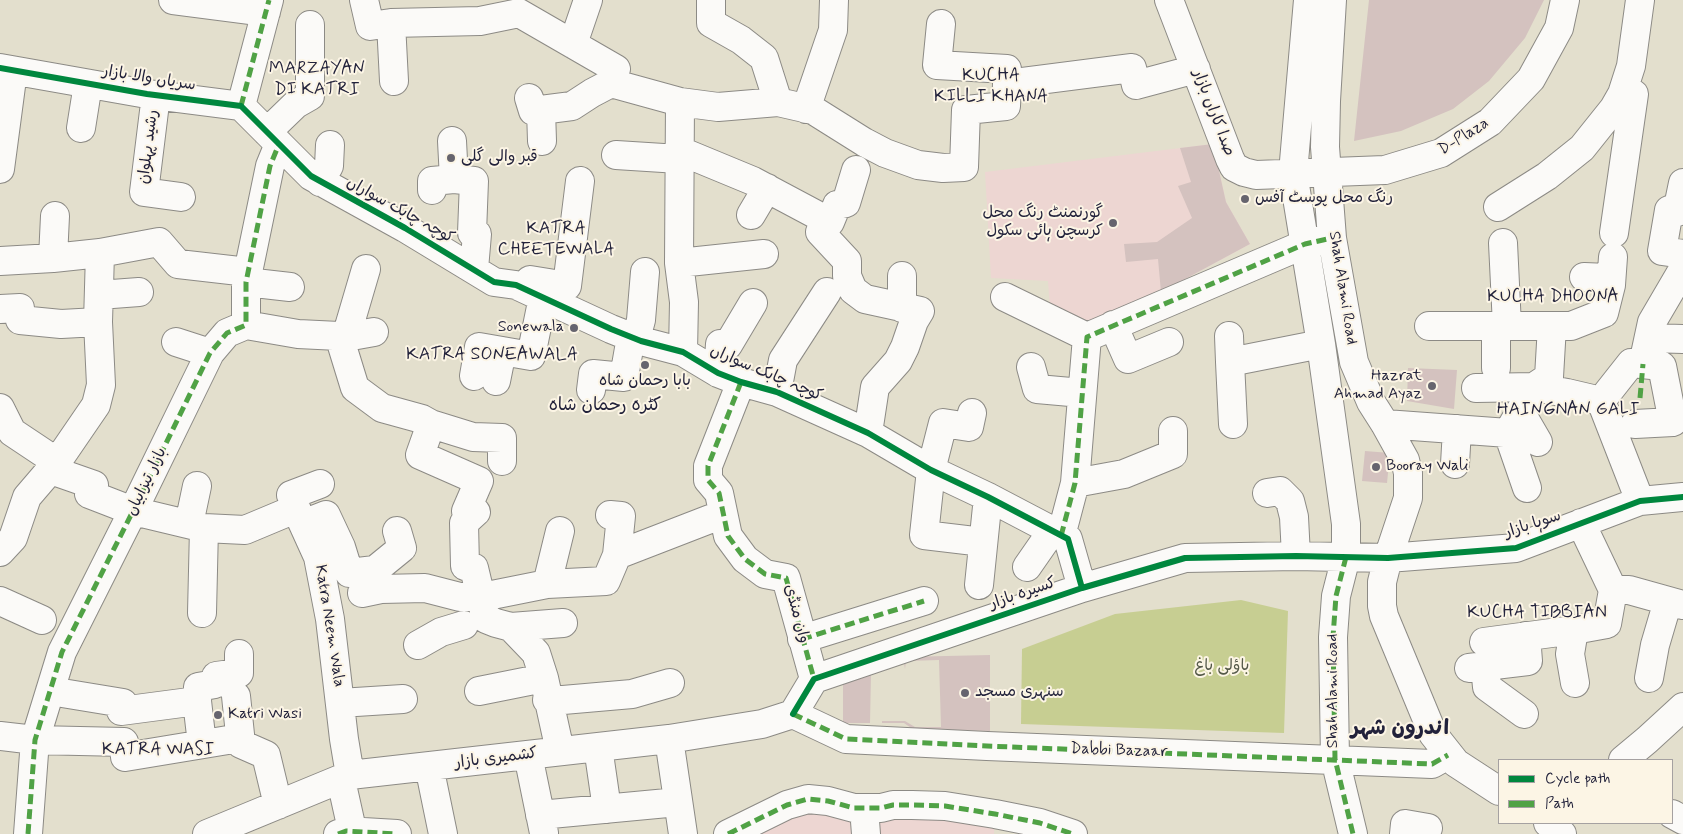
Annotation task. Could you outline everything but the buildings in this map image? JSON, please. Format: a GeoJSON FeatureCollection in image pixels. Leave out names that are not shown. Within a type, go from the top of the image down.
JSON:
{"type":"FeatureCollection","features":[{"type":"Feature","properties":{"kind":"street"},"geometry":{"type":"LineString","coordinates":[[173,0],[268,6],[242,106],[273,138]]}},
{"type":"Feature","properties":{"kind":"street"},"geometry":{"type":"LineString","coordinates":[[364,0],[370,26],[391,23],[480,21],[519,12],[616,70],[611,83]]}},
{"type":"Feature","properties":{"kind":"street"},"geometry":{"type":"LineString","coordinates":[[573,44],[588,0]]}},
{"type":"Feature","properties":{"kind":"street"},"geometry":{"type":"LineString","coordinates":[[711,0],[711,23],[741,40],[764,58],[778,102]]}},
{"type":"Feature","properties":{"kind":"street"},"geometry":{"type":"LineString","coordinates":[[806,109],[833,30],[834,0]]}},
{"type":"Feature","properties":{"kind":"street","name":"صدا کاراں بازار"},"geometry":{"type":"LineString","coordinates":[[1169,0],[1234,167],[1244,172],[1256,174],[1326,173]]}},
{"type":"Feature","properties":{"kind":"street","name":"Shah Alami Road"},"geometry":{"type":"LineString","coordinates":[[1308,0],[1293,173],[1321,344],[1346,524],[1346,557],[1336,596],[1333,637],[1335,759],[1353,834]]}},
{"type":"Feature","properties":{"kind":"street","name":"Shah Alami Road"},"geometry":{"type":"LineString","coordinates":[[1332,0],[1325,147],[1332,238],[1354,362],[1371,402],[1404,460],[1409,482],[1408,498],[1403,517],[1388,558],[1382,592],[1384,616],[1430,728],[1448,755],[1465,770],[1498,790]]}},
{"type":"Feature","properties":{"kind":"street","name":"D-Plaza"},"geometry":{"type":"LineString","coordinates":[[1326,173],[1385,170],[1441,153],[1490,122],[1531,79],[1558,28],[1565,0]]}},
{"type":"Feature","properties":{"kind":"street"},"geometry":{"type":"LineString","coordinates":[[1498,208],[1547,176],[1582,148],[1614,108],[1622,94],[1631,66],[1640,0]]}},
{"type":"Feature","properties":{"kind":"street"},"geometry":{"type":"LineString","coordinates":[[391,23],[394,81]]}},
{"type":"Feature","properties":{"kind":"street"},"geometry":{"type":"LineString","coordinates":[[542,141],[535,104],[572,106],[592,92],[611,83],[680,102],[718,107],[778,102],[813,110],[885,153],[918,165],[943,168],[964,167],[966,110],[1006,106],[1008,70],[937,65],[941,24]]}},
{"type":"Feature","properties":{"kind":"street"},"geometry":{"type":"LineString","coordinates":[[310,25],[310,96],[296,104],[273,138],[270,166],[253,198],[247,277],[246,325],[298,334],[342,336],[374,332]]}},
{"type":"Feature","properties":{"kind":"street"},"geometry":{"type":"LineString","coordinates":[[1008,84],[1132,68],[1136,86],[1196,70]]}},
{"type":"Feature","properties":{"kind":"street"},"geometry":{"type":"LineString","coordinates":[[0,169],[6,70]]}},
{"type":"Feature","properties":{"kind":"street","name":"سریاں والا بازار"},"geometry":{"type":"LineString","coordinates":[[6,70],[156,95],[242,106]]}},
{"type":"Feature","properties":{"kind":"street"},"geometry":{"type":"LineString","coordinates":[[81,128],[88,84]]}},
{"type":"Feature","properties":{"kind":"street"},"geometry":{"type":"LineString","coordinates":[[1429,326],[1572,326],[1604,313],[1611,285],[1614,245],[1634,94],[1622,94]]}},
{"type":"Feature","properties":{"kind":"street","name":"رشید پہلوان"},"geometry":{"type":"LineString","coordinates":[[156,95],[144,192],[181,197]]}},
{"type":"Feature","properties":{"kind":"street"},"geometry":{"type":"LineString","coordinates":[[680,102],[679,263],[684,302],[683,352]]}},
{"type":"Feature","properties":{"kind":"street","name":"کوچہ چابک سواراں"},"geometry":{"type":"LineString","coordinates":[[273,138],[311,176],[320,182],[494,282],[516,285],[633,338],[683,352],[730,377],[777,392],[868,433],[931,470],[1057,533]]}},
{"type":"Feature","properties":{"kind":"street"},"geometry":{"type":"LineString","coordinates":[[452,141],[443,184],[474,181],[472,233],[476,234],[474,269]]}},
{"type":"Feature","properties":{"kind":"street"},"geometry":{"type":"LineString","coordinates":[[320,182],[329,166],[330,145]]}},
{"type":"Feature","properties":{"kind":"street"},"geometry":{"type":"LineString","coordinates":[[616,155],[679,155],[767,188],[828,207],[846,203],[856,170]]}},
{"type":"Feature","properties":{"kind":"street"},"geometry":{"type":"LineString","coordinates":[[516,285],[517,277],[567,286],[580,181]]}},
{"type":"Feature","properties":{"kind":"street"},"geometry":{"type":"LineString","coordinates":[[1683,183],[1678,212],[1669,210],[1662,251],[1683,254]]}},
{"type":"Feature","properties":{"kind":"street"},"geometry":{"type":"LineString","coordinates":[[751,215],[767,188]]}},
{"type":"Feature","properties":{"kind":"street"},"geometry":{"type":"LineString","coordinates":[[828,207],[820,232],[847,261],[847,276],[853,290],[865,299],[920,311],[914,321],[905,347],[894,367],[875,387],[868,433]]}},
{"type":"Feature","properties":{"kind":"street"},"geometry":{"type":"LineString","coordinates":[[53,258],[55,216]]}},
{"type":"Feature","properties":{"kind":"street"},"geometry":{"type":"LineString","coordinates":[[1005,297],[1087,336],[1305,244],[1332,238]]}},
{"type":"Feature","properties":{"kind":"street"},"geometry":{"type":"LineString","coordinates":[[0,261],[100,253],[159,242],[178,264],[290,287]]}},
{"type":"Feature","properties":{"kind":"street"},"geometry":{"type":"LineString","coordinates":[[1496,368],[1502,326],[1503,243]]}},
{"type":"Feature","properties":{"kind":"street"},"geometry":{"type":"LineString","coordinates":[[0,552],[13,538],[27,497],[54,466],[96,405],[101,384],[98,322],[100,253]]}},
{"type":"Feature","properties":{"kind":"street"},"geometry":{"type":"LineString","coordinates":[[679,263],[764,254]]}},
{"type":"Feature","properties":{"kind":"street"},"geometry":{"type":"LineString","coordinates":[[366,269],[342,336],[355,388],[382,408],[422,419],[430,424],[473,437],[502,438],[502,461]]}},
{"type":"Feature","properties":{"kind":"street"},"geometry":{"type":"LineString","coordinates":[[1643,364],[1652,322],[1683,269]]}},
{"type":"Feature","properties":{"kind":"street"},"geometry":{"type":"LineString","coordinates":[[591,390],[593,374],[624,376],[633,338],[641,320],[645,272]]}},
{"type":"Feature","properties":{"kind":"street"},"geometry":{"type":"LineString","coordinates":[[902,276],[902,308]]}},
{"type":"Feature","properties":{"kind":"street"},"geometry":{"type":"LineString","coordinates":[[1584,277],[1608,278],[1611,285]]}},
{"type":"Feature","properties":{"kind":"street"},"geometry":{"type":"LineString","coordinates":[[99,295],[139,292]]}},
{"type":"Feature","properties":{"kind":"street"},"geometry":{"type":"LineString","coordinates":[[777,392],[783,360],[827,292]]}},
{"type":"Feature","properties":{"kind":"street"},"geometry":{"type":"LineString","coordinates":[[485,378],[479,347],[530,356],[543,297]]}},
{"type":"Feature","properties":{"kind":"street","name":"وان منڈی"},"geometry":{"type":"LineString","coordinates":[[754,303],[728,345],[720,344],[730,377],[708,466],[708,480],[719,493],[728,536],[745,559],[765,574],[786,578],[814,679]]}},
{"type":"Feature","properties":{"kind":"street"},"geometry":{"type":"LineString","coordinates":[[13,322],[61,324],[98,322]]}},
{"type":"Feature","properties":{"kind":"street","name":"بازار تیزابیاں"},"geometry":{"type":"LineString","coordinates":[[28,834],[35,740],[62,652],[210,352],[227,333],[246,325]]}},
{"type":"Feature","properties":{"kind":"street"},"geometry":{"type":"LineString","coordinates":[[1114,325],[1128,359],[1169,342]]}},
{"type":"Feature","properties":{"kind":"street"},"geometry":{"type":"LineString","coordinates":[[1527,488],[1514,422],[1534,387],[1549,376],[1552,326]]}},
{"type":"Feature","properties":{"kind":"street"},"geometry":{"type":"LineString","coordinates":[[1027,567],[1057,533],[1075,483],[1087,336]]}},
{"type":"Feature","properties":{"kind":"street"},"geometry":{"type":"LineString","coordinates":[[1649,338],[1683,339]]}},
{"type":"Feature","properties":{"kind":"street"},"geometry":{"type":"LineString","coordinates":[[176,342],[210,352]]}},
{"type":"Feature","properties":{"kind":"street"},"geometry":{"type":"LineString","coordinates":[[1233,424],[1229,349],[1321,344]]}},
{"type":"Feature","properties":{"kind":"street"},"geometry":{"type":"LineString","coordinates":[[1601,401],[1631,363],[1662,366],[1675,395],[1673,422],[1635,424]]}},
{"type":"Feature","properties":{"kind":"street"},"geometry":{"type":"LineString","coordinates":[[1031,367],[1037,389],[1082,393]]}},
{"type":"Feature","properties":{"kind":"street"},"geometry":{"type":"LineString","coordinates":[[1476,388],[1534,387],[1567,392],[1601,401]]}},
{"type":"Feature","properties":{"kind":"street"},"geometry":{"type":"LineString","coordinates":[[1601,401],[1640,501]]}},
{"type":"Feature","properties":{"kind":"street"},"geometry":{"type":"LineString","coordinates":[[0,408],[12,432],[54,466],[94,485],[90,494],[133,511],[196,526],[245,530],[288,512],[300,518],[326,516],[342,548],[349,573],[375,570],[402,548],[398,530]]}},
{"type":"Feature","properties":{"kind":"street"},"geometry":{"type":"LineString","coordinates":[[972,413],[969,427],[943,423],[931,470],[924,535],[983,542]]}},
{"type":"Feature","properties":{"kind":"street"},"geometry":{"type":"LineString","coordinates":[[1385,424],[1456,429],[1514,422],[1538,442]]}},
{"type":"Feature","properties":{"kind":"street"},"geometry":{"type":"LineString","coordinates":[[430,424],[420,455],[478,481],[466,511],[476,512],[464,523],[465,566],[474,568],[486,619],[511,627],[563,623]]}},
{"type":"Feature","properties":{"kind":"street"},"geometry":{"type":"LineString","coordinates":[[1455,464],[1456,429]]}},
{"type":"Feature","properties":{"kind":"street"},"geometry":{"type":"LineString","coordinates":[[1075,483],[1124,474],[1173,454],[1173,431]]}},
{"type":"Feature","properties":{"kind":"street"},"geometry":{"type":"LineString","coordinates":[[300,518],[292,495],[320,484]]}},
{"type":"Feature","properties":{"kind":"street"},"geometry":{"type":"LineString","coordinates":[[197,486],[196,526],[202,613]]}},
{"type":"Feature","properties":{"kind":"street"},"geometry":{"type":"LineString","coordinates":[[1268,493],[1280,492],[1290,501],[1294,517],[1296,556]]}},
{"type":"Feature","properties":{"kind":"street"},"geometry":{"type":"LineString","coordinates":[[979,585],[988,497]]}},
{"type":"Feature","properties":{"kind":"street","name":"سوہا بازار"},"geometry":{"type":"LineString","coordinates":[[1346,557],[1388,558],[1516,548],[1640,501],[1683,497]]}},
{"type":"Feature","properties":{"kind":"street"},"geometry":{"type":"LineString","coordinates":[[617,555],[723,514]]}},
{"type":"Feature","properties":{"kind":"street"},"geometry":{"type":"LineString","coordinates":[[362,593],[381,589],[425,588],[460,597],[482,597],[548,584],[606,581],[617,555],[621,516],[610,516]]}},
{"type":"Feature","properties":{"kind":"street","name":"Katra Neem Wala"},"geometry":{"type":"LineString","coordinates":[[300,518],[318,557],[330,619],[344,739],[348,833]]}},
{"type":"Feature","properties":{"kind":"street"},"geometry":{"type":"LineString","coordinates":[[1524,714],[1487,687],[1479,658],[1528,660],[1526,636],[1606,624],[1613,590],[1581,523]]}},
{"type":"Feature","properties":{"kind":"street"},"geometry":{"type":"LineString","coordinates":[[548,584],[560,531]]}},
{"type":"Feature","properties":{"kind":"street"},"geometry":{"type":"LineString","coordinates":[[1057,533],[1068,539],[1082,588]]}},
{"type":"Feature","properties":{"kind":"street","name":"کسیرہ بازار"},"geometry":{"type":"LineString","coordinates":[[814,679],[1082,588],[1185,558],[1346,557]]}},
{"type":"Feature","properties":{"kind":"street"},"geometry":{"type":"LineString","coordinates":[[1613,590],[1630,590],[1675,603],[1655,645],[1649,678]]}},
{"type":"Feature","properties":{"kind":"street"},"geometry":{"type":"LineString","coordinates":[[439,592],[441,634]]}},
{"type":"Feature","properties":{"kind":"street"},"geometry":{"type":"LineString","coordinates":[[0,601],[42,620]]}},
{"type":"Feature","properties":{"kind":"street"},"geometry":{"type":"LineString","coordinates":[[802,639],[924,601]]}},
{"type":"Feature","properties":{"kind":"street"},"geometry":{"type":"LineString","coordinates":[[511,627],[536,654],[560,751]]}},
{"type":"Feature","properties":{"kind":"street"},"geometry":{"type":"LineString","coordinates":[[1574,630],[1570,654],[1576,683]]}},
{"type":"Feature","properties":{"kind":"street"},"geometry":{"type":"LineString","coordinates":[[202,744],[197,702],[198,687],[215,684],[216,676],[239,673],[239,654]]}},
{"type":"Feature","properties":{"kind":"street"},"geometry":{"type":"LineString","coordinates":[[793,714],[814,679]]}},
{"type":"Feature","properties":{"kind":"street"},"geometry":{"type":"LineString","coordinates":[[478,691],[546,689],[563,700],[632,694],[670,683]]}},
{"type":"Feature","properties":{"kind":"street"},"geometry":{"type":"LineString","coordinates":[[50,691],[123,703],[121,711],[197,702]]}},
{"type":"Feature","properties":{"kind":"street"},"geometry":{"type":"LineString","coordinates":[[236,696],[241,744],[266,755],[278,805]]}},
{"type":"Feature","properties":{"kind":"street","name":"Katra Neem Wala"},"geometry":{"type":"LineString","coordinates":[[340,703],[403,699]]}},
{"type":"Feature","properties":{"kind":"street"},"geometry":{"type":"LineString","coordinates":[[1624,759],[1683,706]]}},
{"type":"Feature","properties":{"kind":"street","name":"Dabbi Bazaar"},"geometry":{"type":"LineString","coordinates":[[793,714],[846,739],[1432,764],[1448,755]]}},
{"type":"Feature","properties":{"kind":"street","name":"کشمیری بازار"},"geometry":{"type":"LineString","coordinates":[[207,834],[346,778],[429,766],[669,739],[762,724],[793,714]]}},
{"type":"Feature","properties":{"kind":"street"},"geometry":{"type":"LineString","coordinates":[[0,736],[35,740],[124,742],[125,757],[240,738]]}},
{"type":"Feature","properties":{"kind":"street"},"geometry":{"type":"LineString","coordinates":[[669,739],[683,834]]}},
{"type":"Feature","properties":{"kind":"street"},"geometry":{"type":"LineString","coordinates":[[598,747],[607,809]]}},
{"type":"Feature","properties":{"kind":"street"},"geometry":{"type":"LineString","coordinates":[[528,755],[542,825],[607,809],[678,802]]}},
{"type":"Feature","properties":{"kind":"street"},"geometry":{"type":"LineString","coordinates":[[429,766],[443,834]]}},
{"type":"Feature","properties":{"kind":"street"},"geometry":{"type":"LineString","coordinates":[[728,834],[797,801],[816,799],[854,808],[865,821],[881,808],[893,805],[945,806],[1040,824],[1073,834]]}},
{"type":"Feature","properties":{"kind":"street"},"geometry":{"type":"LineString","coordinates":[[1549,824],[1562,834]]}},
{"type":"Feature","properties":{"kind":"street"},"geometry":{"type":"LineString","coordinates":[[348,833],[397,834]]}},
{"type":"Feature","properties":{"kind":"shaded area","name":"گورنمنٹ رنگ محل کرسچن ہائی سکول"},"geometry":{"type":"Polygon","coordinates":[[[1213,144],[1226,202],[1250,244],[1091,330],[1050,308],[1048,281],[991,278],[985,172],[1213,144]]]}},
{"type":"Feature","properties":{"kind":"shaded area"},"geometry":{"type":"Polygon","coordinates":[[[787,805],[995,814],[994,834],[714,834],[787,805]]]}},
{"type":"Feature","properties":{"kind":"green space","name":"باؤلی باغ"},"geometry":{"type":"Polygon","coordinates":[[[1241,600],[1288,611],[1284,733],[1021,724],[1022,649],[1115,614],[1241,600]]]}},
{"type":"Feature","properties":{"kind":"marked path"},"geometry":{"type":"LineString","coordinates":[[241,106],[269,0]]}},
{"type":"Feature","properties":{"kind":"marked path"},"geometry":{"type":"LineString","coordinates":[[28,834],[35,740],[62,652],[210,353],[227,333],[246,325],[246,282],[270,166],[279,144]]}},
{"type":"Feature","properties":{"kind":"marked path"},"geometry":{"type":"LineString","coordinates":[[1061,536],[1075,483],[1087,337],[1305,244],[1332,238]]}},
{"type":"Feature","properties":{"kind":"marked path"},"geometry":{"type":"LineString","coordinates":[[1640,398],[1643,364]]}},
{"type":"Feature","properties":{"kind":"marked path"},"geometry":{"type":"LineString","coordinates":[[741,382],[708,466],[708,480],[719,493],[728,536],[745,559],[765,574],[786,578],[814,679]]}},
{"type":"Feature","properties":{"kind":"marked path"},"geometry":{"type":"LineString","coordinates":[[1346,557],[1336,596],[1333,637],[1335,759],[1353,834]]}},
{"type":"Feature","properties":{"kind":"marked path"},"geometry":{"type":"LineString","coordinates":[[802,639],[924,601]]}},
{"type":"Feature","properties":{"kind":"marked path"},"geometry":{"type":"LineString","coordinates":[[793,714],[846,739],[1432,764],[1448,755]]}},
{"type":"Feature","properties":{"kind":"marked path"},"geometry":{"type":"LineString","coordinates":[[728,834],[787,805],[808,799],[828,801],[854,808],[881,808],[893,805],[945,806],[1040,823],[1073,834]]}},
{"type":"Feature","properties":{"kind":"marked path"},"geometry":{"type":"LineString","coordinates":[[338,834],[346,831],[397,834]]}},
{"type":"Feature","properties":{"kind":"cycle path"},"geometry":{"type":"LineString","coordinates":[[0,68],[147,94],[241,106],[311,176],[405,228],[494,282],[516,285],[611,329],[641,341],[683,352],[718,373],[741,382],[777,392],[868,433],[931,470],[988,497],[1068,539],[1082,588]]}},
{"type":"Feature","properties":{"kind":"cycle path"},"geometry":{"type":"LineString","coordinates":[[793,714],[814,679],[1082,588],[1185,558],[1296,556],[1388,558],[1516,548],[1640,501],[1683,497]]}},
{"type":"Feature","properties":{"kind":"place","name":"قبر والی گلی"},"geometry":{"type":"Point","coordinates":[451,158]}},
{"type":"Feature","properties":{"kind":"place","name":"رنگ محل پوسٹ آفس"},"geometry":{"type":"Point","coordinates":[1245,199]}},
{"type":"Feature","properties":{"kind":"place","name":"گورنمنٹ رنگ محل کرسچن ہائی سکول"},"geometry":{"type":"Point","coordinates":[1113,223]}},
{"type":"Feature","properties":{"kind":"place","name":"Sonewala"},"geometry":{"type":"Point","coordinates":[574,328]}},
{"type":"Feature","properties":{"kind":"place","name":"بابا رحمان شاہ"},"geometry":{"type":"Point","coordinates":[645,365]}},
{"type":"Feature","properties":{"kind":"place","name":"Hazrat Ahmad Ayaz"},"geometry":{"type":"Point","coordinates":[1432,386]}},
{"type":"Feature","properties":{"kind":"place","name":"Booray Wali"},"geometry":{"type":"Point","coordinates":[1376,467]}},
{"type":"Feature","properties":{"kind":"place","name":"سنہری مسجد"},"geometry":{"type":"Point","coordinates":[965,693]}},
{"type":"Feature","properties":{"kind":"place","name":"Katri Wasi"},"geometry":{"type":"Point","coordinates":[218,715]}},
{"type":"Feature","properties":{"kind":"district","name":"MARZAYAN DI KATRI"},"geometry":{"type":"Point","coordinates":[317,79]}},
{"type":"Feature","properties":{"kind":"district","name":"KUCHA KILLI KHANA"},"geometry":{"type":"Point","coordinates":[991,86]}},
{"type":"Feature","properties":{"kind":"district","name":"KATRA CHEETEWALA"},"geometry":{"type":"Point","coordinates":[556,239]}},
{"type":"Feature","properties":{"kind":"district","name":"KUCHA DHOONA"},"geometry":{"type":"Point","coordinates":[1553,297]}},
{"type":"Feature","properties":{"kind":"district","name":"KATRA SONEAWALA"},"geometry":{"type":"Point","coordinates":[492,355]}},
{"type":"Feature","properties":{"kind":"district","name":"کٹرہ رحمان شاہ"},"geometry":{"type":"Point","coordinates":[605,406]}},
{"type":"Feature","properties":{"kind":"district","name":"HAINGNAN GALI"},"geometry":{"type":"Point","coordinates":[1568,410]}},
{"type":"Feature","properties":{"kind":"district","name":"KUCHA TIBBIAN"},"geometry":{"type":"Point","coordinates":[1537,613]}},
{"type":"Feature","properties":{"kind":"district","name":"اندرون شہر"},"geometry":{"type":"Point","coordinates":[1400,730]}},
{"type":"Feature","properties":{"kind":"district","name":"KATRA WASI"},"geometry":{"type":"Point","coordinates":[158,750]}}]}
